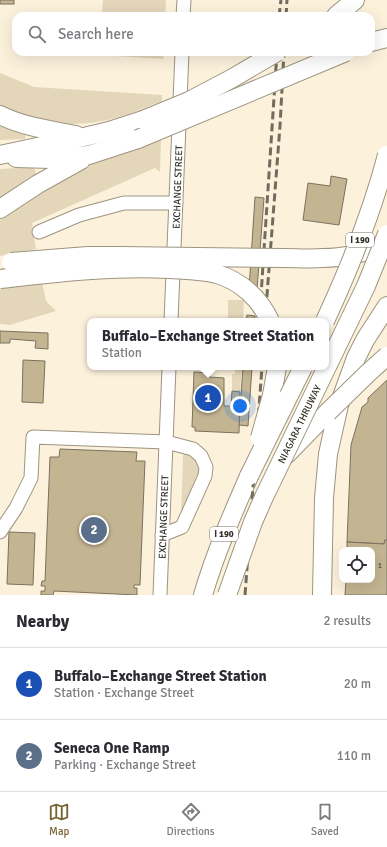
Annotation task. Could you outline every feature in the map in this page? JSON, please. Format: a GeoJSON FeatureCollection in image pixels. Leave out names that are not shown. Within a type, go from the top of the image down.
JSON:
{"type":"FeatureCollection","features":[{"type":"Feature","properties":{"kind":"highway"},"geometry":{"type":"LineString","coordinates":[[341,12],[355,0]]}},
{"type":"Feature","properties":{"kind":"highway"},"geometry":{"type":"LineString","coordinates":[[375,41],[387,38]]}},
{"type":"Feature","properties":{"kind":"highway"},"geometry":{"type":"LineString","coordinates":[[0,156],[109,131],[143,120],[190,101],[270,56]]}},
{"type":"Feature","properties":{"kind":"highway"},"geometry":{"type":"LineString","coordinates":[[0,209],[38,184],[89,155],[138,139],[336,56]]}},
{"type":"Feature","properties":{"kind":"highway"},"geometry":{"type":"LineString","coordinates":[[0,115],[29,126],[84,137]]}},
{"type":"Feature","properties":{"kind":"highway"},"geometry":{"type":"LineString","coordinates":[[0,156],[51,159],[89,155]]}},
{"type":"Feature","properties":{"kind":"highway","name":"I 190"},"geometry":{"type":"LineString","coordinates":[[326,318],[343,283],[364,231],[387,155]]}},
{"type":"Feature","properties":{"kind":"highway","name":"NIAGARA THRUWAY"},"geometry":{"type":"LineString","coordinates":[[329,362],[366,286],[387,234]]}},
{"type":"Feature","properties":{"kind":"highway"},"geometry":{"type":"LineString","coordinates":[[6,264],[82,257],[121,256],[323,258],[355,254],[387,244]]}},
{"type":"Feature","properties":{"kind":"highway"},"geometry":{"type":"LineString","coordinates":[[0,279],[90,270],[154,268],[194,270],[218,274],[236,282],[252,294],[268,318]]}},
{"type":"Feature","properties":{"kind":"highway"},"geometry":{"type":"LineString","coordinates":[[322,595],[324,498],[328,454],[340,405],[356,358],[365,340],[387,306]]}},
{"type":"Feature","properties":{"kind":"highway"},"geometry":{"type":"LineString","coordinates":[[282,459],[387,356]]}},
{"type":"Feature","properties":{"kind":"highway"},"geometry":{"type":"LineString","coordinates":[[249,476],[272,394],[276,370]]}},
{"type":"Feature","properties":{"kind":"highway","name":"I 190"},"geometry":{"type":"LineString","coordinates":[[203,595],[212,566],[249,476],[302,370]]}},
{"type":"Feature","properties":{"kind":"highway","name":"NIAGARA THRUWAY"},"geometry":{"type":"LineString","coordinates":[[227,595],[253,522],[325,370]]}},
{"type":"Feature","properties":{"kind":"street"},"geometry":{"type":"LineString","coordinates":[[183,12],[184,0]]}},
{"type":"Feature","properties":{"kind":"street","name":"EXCHANGE STREET"},"geometry":{"type":"LineString","coordinates":[[171,318],[182,56]]}},
{"type":"Feature","properties":{"kind":"street"},"geometry":{"type":"LineString","coordinates":[[39,232],[79,215],[124,203],[176,203]]}},
{"type":"Feature","properties":{"kind":"street","name":"EXCHANGE STREET"},"geometry":{"type":"LineString","coordinates":[[160,595],[169,370]]}},
{"type":"Feature","properties":{"kind":"street"},"geometry":{"type":"LineString","coordinates":[[0,532],[16,508],[32,478],[33,437],[166,442],[193,448],[201,456],[206,467],[205,476],[182,527],[162,535]]}},
{"type":"Feature","properties":{"kind":"shaded area"},"geometry":{"type":"Polygon","coordinates":[[[103,0],[166,0],[165,12],[102,12],[103,0]]]}},
{"type":"Feature","properties":{"kind":"shaded area"},"geometry":{"type":"Polygon","coordinates":[[[116,56],[163,56],[163,59],[116,56]]]}},
{"type":"Feature","properties":{"kind":"shaded area"},"geometry":{"type":"Polygon","coordinates":[[[0,73],[34,87],[162,95],[162,101],[125,115],[81,124],[55,123],[30,119],[0,107],[0,73]]]}},
{"type":"Feature","properties":{"kind":"shaded area"},"geometry":{"type":"Polygon","coordinates":[[[0,122],[26,132],[25,139],[0,140],[0,122]]]}},
{"type":"Feature","properties":{"kind":"shaded area"},"geometry":{"type":"Polygon","coordinates":[[[161,139],[160,172],[155,168],[32,223],[36,249],[0,256],[0,220],[48,185],[86,163],[161,139]]]}},
{"type":"Feature","properties":{"kind":"shaded area"},"geometry":{"type":"Polygon","coordinates":[[[34,167],[36,174],[0,198],[0,169],[34,167]]]}},
{"type":"Feature","properties":{"kind":"shaded area"},"geometry":{"type":"Polygon","coordinates":[[[42,282],[46,301],[56,311],[10,325],[0,324],[0,287],[42,282]]]}},
{"type":"Feature","properties":{"kind":"shaded area"},"geometry":{"type":"Polygon","coordinates":[[[228,300],[244,300],[243,318],[228,318],[228,300]]]}},
{"type":"Feature","properties":{"kind":"shaded area"},"geometry":{"type":"Polygon","coordinates":[[[235,370],[242,370],[240,392],[232,391],[232,374],[235,374],[235,370]]]}},
{"type":"Feature","properties":{"kind":"shaded area"},"geometry":{"type":"Polygon","coordinates":[[[184,453],[194,459],[198,464],[199,471],[181,517],[183,456],[184,453]]]}},
{"type":"Feature","properties":{"kind":"building"},"geometry":{"type":"Polygon","coordinates":[[[0,0],[14,0],[14,4],[0,4],[0,0]]]}},
{"type":"Feature","properties":{"kind":"building"},"geometry":{"type":"Polygon","coordinates":[[[331,176],[347,179],[339,225],[303,220],[308,183],[330,186],[331,176]]]}},
{"type":"Feature","properties":{"kind":"building"},"geometry":{"type":"Polygon","coordinates":[[[255,197],[264,198],[257,290],[249,289],[255,197]]]}},
{"type":"Feature","properties":{"kind":"building"},"geometry":{"type":"Polygon","coordinates":[[[247,315],[255,316],[255,318],[246,318],[247,315]]]}},
{"type":"Feature","properties":{"kind":"building"},"geometry":{"type":"Polygon","coordinates":[[[0,331],[48,333],[48,349],[35,348],[36,341],[10,339],[10,343],[0,343],[0,331]]]}},
{"type":"Feature","properties":{"kind":"building"},"geometry":{"type":"Polygon","coordinates":[[[23,360],[45,361],[43,403],[22,402],[23,360]]]}},
{"type":"Feature","properties":{"kind":"building"},"geometry":{"type":"Polygon","coordinates":[[[243,370],[252,370],[248,426],[239,425],[243,370]]]}},
{"type":"Feature","properties":{"kind":"building"},"geometry":{"type":"Polygon","coordinates":[[[194,372],[209,373],[209,377],[224,378],[224,406],[231,406],[232,391],[240,392],[239,433],[195,431],[195,427],[192,427],[194,372]]]}},
{"type":"Feature","properties":{"kind":"building"},"geometry":{"type":"Polygon","coordinates":[[[387,380],[387,540],[385,540],[384,544],[347,542],[351,445],[362,407],[368,402],[368,398],[387,380]]]}},
{"type":"Feature","properties":{"kind":"building"},"geometry":{"type":"Polygon","coordinates":[[[60,449],[137,452],[136,461],[145,461],[140,585],[134,585],[134,588],[137,588],[137,595],[54,591],[53,595],[41,595],[41,591],[45,591],[45,586],[41,586],[42,581],[45,581],[50,457],[59,457],[60,449]]]}},
{"type":"Feature","properties":{"kind":"building"},"geometry":{"type":"Polygon","coordinates":[[[9,532],[35,533],[33,585],[7,584],[9,532]]]}},
{"type":"Feature","properties":{"kind":"building"},"geometry":{"type":"Polygon","coordinates":[[[385,540],[387,540],[387,595],[345,595],[346,583],[375,583],[375,547],[347,547],[347,542],[384,544],[385,540]]]}},
{"type":"Feature","properties":{"kind":"railway"},"geometry":{"type":"LineString","coordinates":[[280,12],[281,0]]}},
{"type":"Feature","properties":{"kind":"railway"},"geometry":{"type":"LineString","coordinates":[[286,12],[287,0]]}},
{"type":"Feature","properties":{"kind":"railway"},"geometry":{"type":"LineString","coordinates":[[260,311],[277,56]]}},
{"type":"Feature","properties":{"kind":"railway"},"geometry":{"type":"LineString","coordinates":[[265,318],[284,56]]}},
{"type":"Feature","properties":{"kind":"railway"},"geometry":{"type":"LineString","coordinates":[[245,595],[262,370]]}},
{"type":"Feature","properties":{"kind":"place","name":"Buffalo–Exchange Street Station"},"geometry":{"type":"Point","coordinates":[208,398]}},
{"type":"Feature","properties":{"kind":"place","name":"Seneca One Ramp"},"geometry":{"type":"Point","coordinates":[94,530]}}]}
